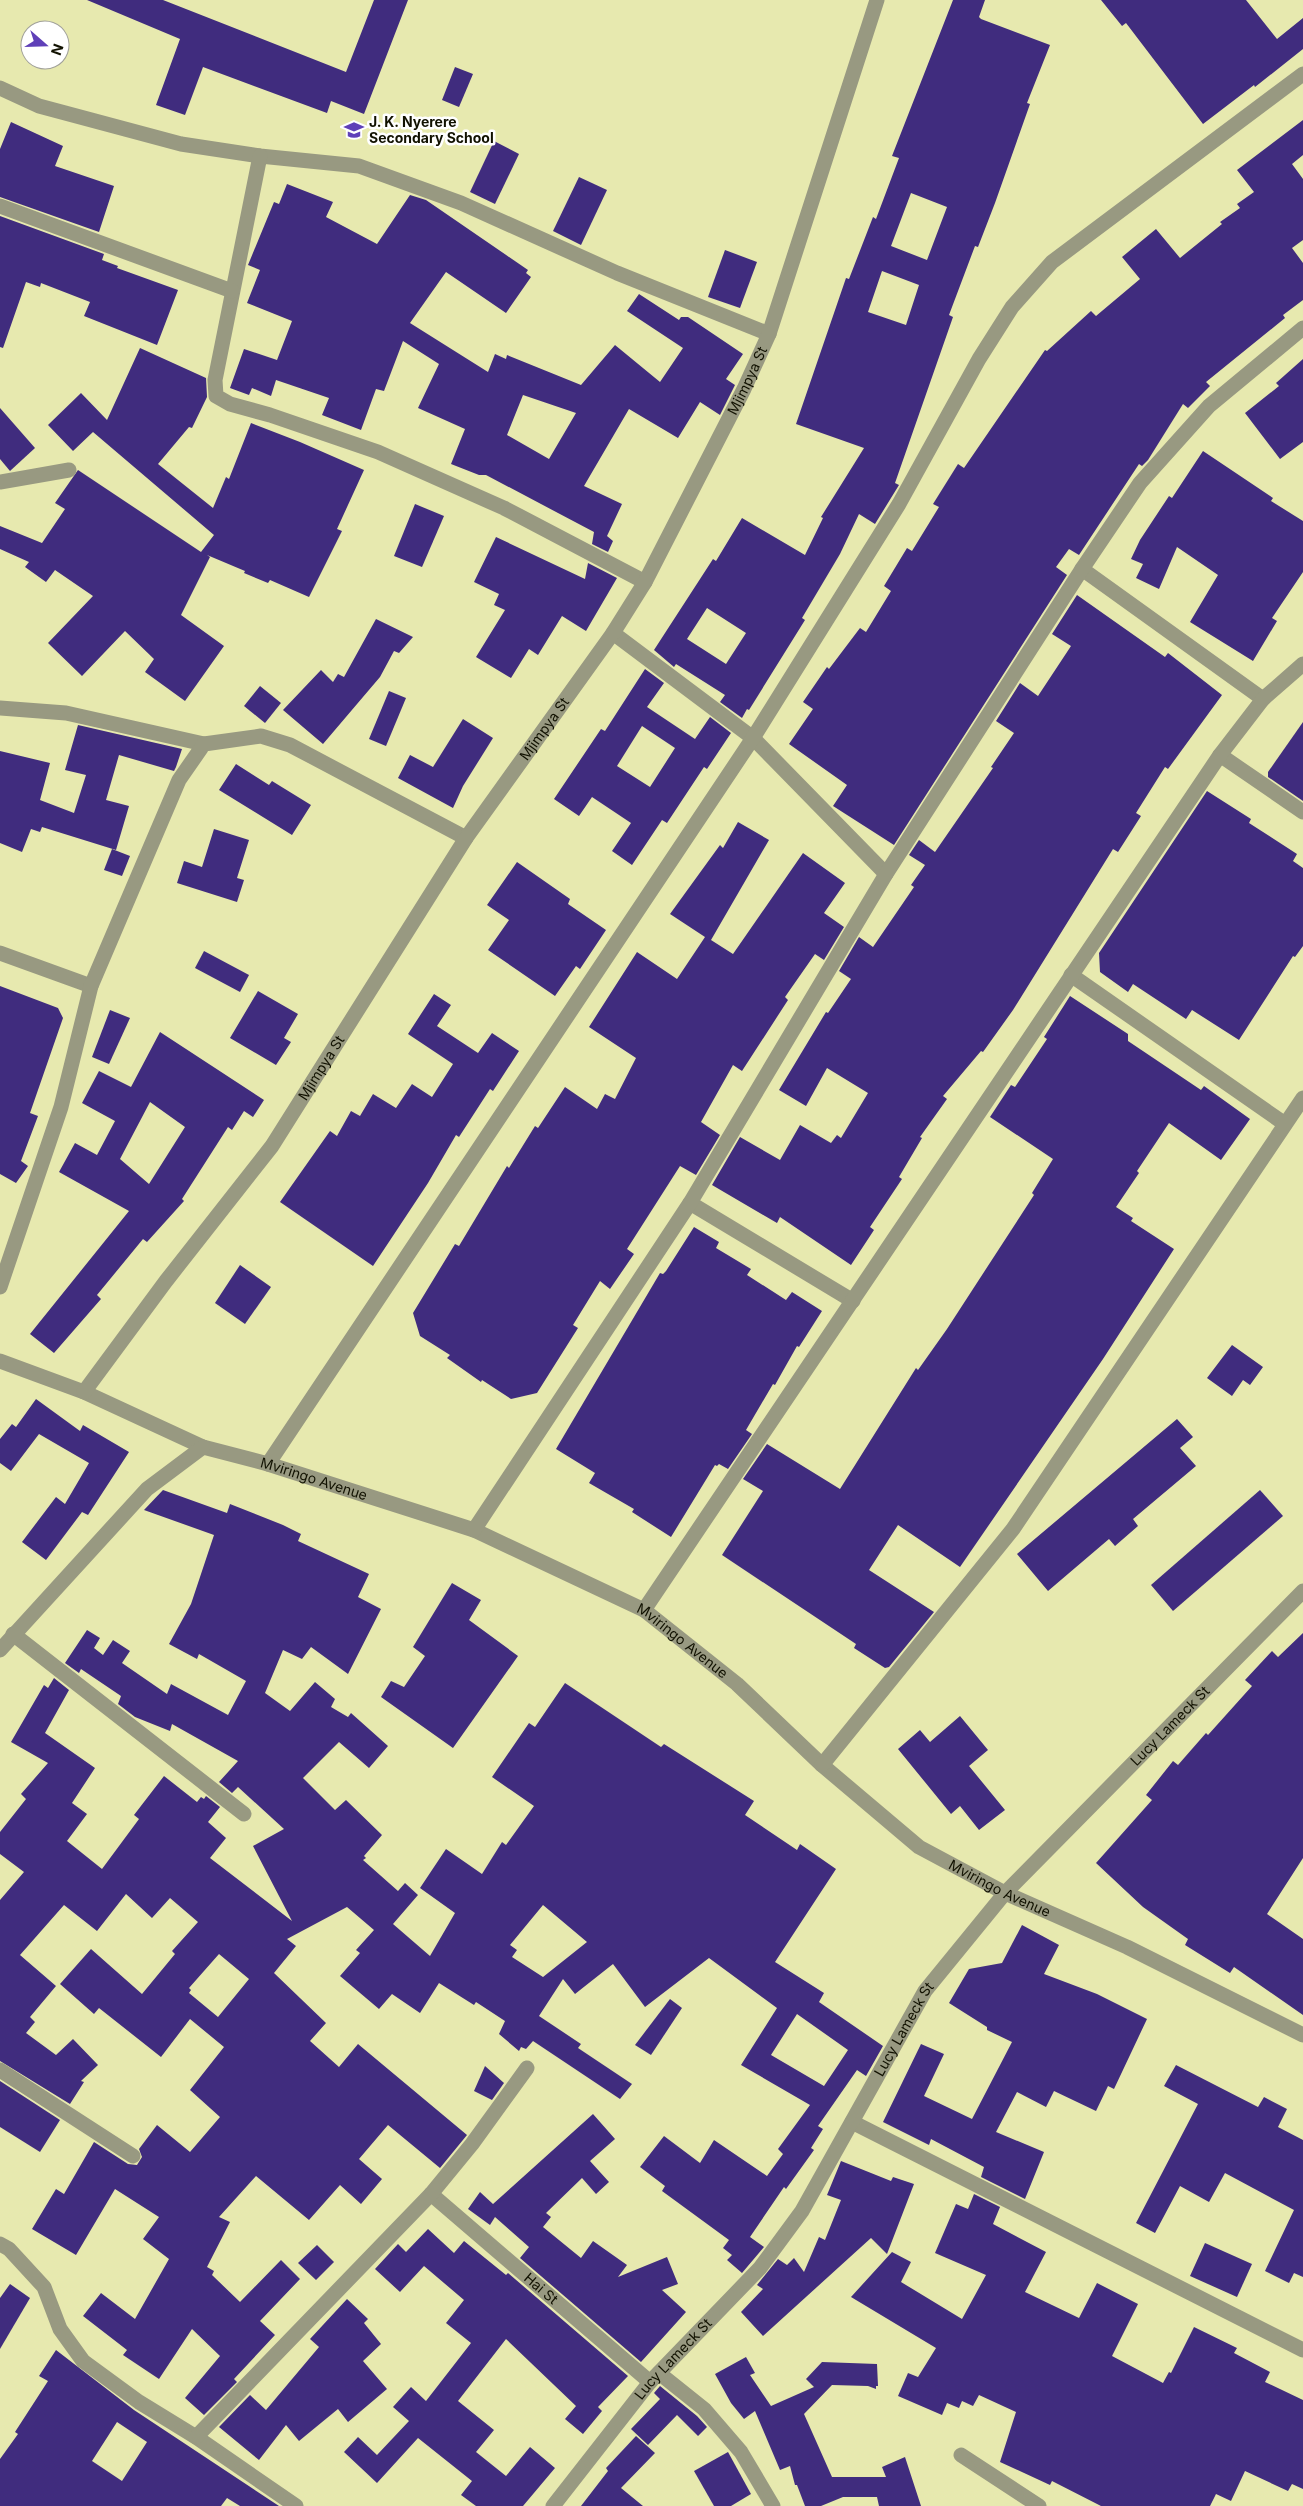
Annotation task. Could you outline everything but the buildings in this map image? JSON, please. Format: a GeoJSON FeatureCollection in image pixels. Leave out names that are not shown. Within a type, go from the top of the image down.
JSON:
{"type":"FeatureCollection","features":[{"type":"Feature","properties":{"kind":"street","name":"Mjimpya St"},"geometry":{"type":"LineString","coordinates":[[84,1392],[166,1281],[272,1146],[466,838],[614,633],[645,582],[744,389],[769,334],[877,0]]}},
{"type":"Feature","properties":{"kind":"street"},"geometry":{"type":"LineString","coordinates":[[268,1464],[753,738],[899,504],[979,359],[1012,307],[1052,262],[1303,74]]}},
{"type":"Feature","properties":{"kind":"street"},"geometry":{"type":"LineString","coordinates":[[0,88],[39,106],[181,144],[260,156],[349,165],[368,170],[461,203],[617,273],[769,334]]}},
{"type":"Feature","properties":{"kind":"street"},"geometry":{"type":"LineString","coordinates":[[260,156],[215,380],[216,396],[230,404],[270,414],[378,452],[504,508],[645,582]]}},
{"type":"Feature","properties":{"kind":"street"},"geometry":{"type":"LineString","coordinates":[[0,206],[232,291]]}},
{"type":"Feature","properties":{"kind":"street"},"geometry":{"type":"LineString","coordinates":[[474,1530],[690,1203],[886,874],[1082,569],[1140,483],[1209,406],[1303,328]]}},
{"type":"Feature","properties":{"kind":"street"},"geometry":{"type":"LineString","coordinates":[[0,482],[69,470]]}},
{"type":"Feature","properties":{"kind":"street"},"geometry":{"type":"LineString","coordinates":[[1082,569],[1263,699]]}},
{"type":"Feature","properties":{"kind":"street"},"geometry":{"type":"LineString","coordinates":[[614,633],[753,738],[886,874]]}},
{"type":"Feature","properties":{"kind":"street"},"geometry":{"type":"LineString","coordinates":[[644,1610],[854,1301],[1220,755],[1263,699],[1303,664]]}},
{"type":"Feature","properties":{"kind":"street"},"geometry":{"type":"LineString","coordinates":[[0,708],[66,713],[204,744],[261,736],[290,745],[466,838]]}},
{"type":"Feature","properties":{"kind":"street"},"geometry":{"type":"LineString","coordinates":[[0,1287],[61,1108],[92,986],[179,780],[204,744]]}},
{"type":"Feature","properties":{"kind":"street"},"geometry":{"type":"LineString","coordinates":[[1220,755],[1303,812]]}},
{"type":"Feature","properties":{"kind":"street"},"geometry":{"type":"LineString","coordinates":[[0,953],[92,986]]}},
{"type":"Feature","properties":{"kind":"street"},"geometry":{"type":"LineString","coordinates":[[1071,975],[1286,1124]]}},
{"type":"Feature","properties":{"kind":"street"},"geometry":{"type":"LineString","coordinates":[[822,1765],[1013,1529],[1303,1098]]}},
{"type":"Feature","properties":{"kind":"street"},"geometry":{"type":"LineString","coordinates":[[690,1203],[854,1301]]}},
{"type":"Feature","properties":{"kind":"street","name":"Mviringo Avenue"},"geometry":{"type":"LineString","coordinates":[[0,1361],[84,1392],[203,1447],[268,1464],[474,1530],[644,1610],[737,1684],[822,1765],[919,1847],[1005,1893],[1127,1947],[1303,2035]]}},
{"type":"Feature","properties":{"kind":"street"},"geometry":{"type":"LineString","coordinates":[[0,1650],[147,1489],[203,1447]]}},
{"type":"Feature","properties":{"kind":"street","name":"Lucy Lameck St"},"geometry":{"type":"LineString","coordinates":[[553,2506],[655,2378],[760,2268],[802,2211],[925,1991],[1005,1893],[1303,1591]]}},
{"type":"Feature","properties":{"kind":"street"},"geometry":{"type":"LineString","coordinates":[[13,1634],[244,1814]]}},
{"type":"Feature","properties":{"kind":"street"},"geometry":{"type":"LineString","coordinates":[[196,2437],[431,2194],[472,2144],[527,2068]]}},
{"type":"Feature","properties":{"kind":"street"},"geometry":{"type":"LineString","coordinates":[[0,2070],[133,2156]]}},
{"type":"Feature","properties":{"kind":"street"},"geometry":{"type":"LineString","coordinates":[[852,2122],[1303,2350]]}},
{"type":"Feature","properties":{"kind":"street","name":"Hai St"},"geometry":{"type":"LineString","coordinates":[[431,2194],[655,2378],[704,2409],[735,2445],[773,2506]]}},
{"type":"Feature","properties":{"kind":"street"},"geometry":{"type":"LineString","coordinates":[[0,2244],[9,2249],[44,2287],[60,2329],[83,2361],[139,2402],[196,2437],[296,2506]]}},
{"type":"Feature","properties":{"kind":"street"},"geometry":{"type":"LineString","coordinates":[[961,2455],[1039,2506]]}},
{"type":"Feature","properties":{"kind":"place","name":"J. K. Nyerere Secondary School"},"geometry":{"type":"Point","coordinates":[354,130]}}]}
